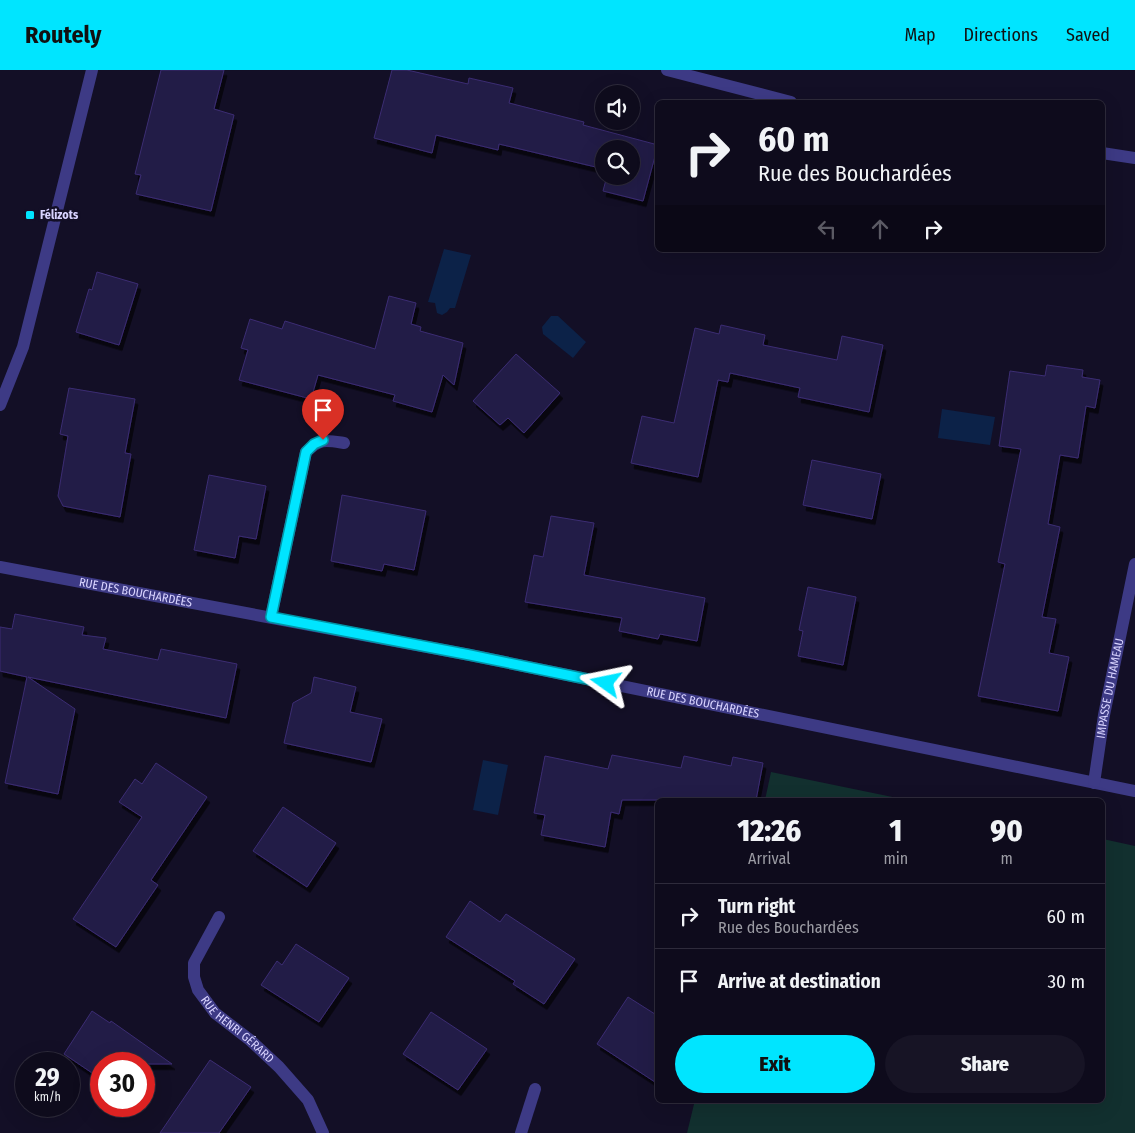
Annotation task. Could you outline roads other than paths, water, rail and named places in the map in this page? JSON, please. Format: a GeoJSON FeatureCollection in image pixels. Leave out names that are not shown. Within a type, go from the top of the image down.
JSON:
{"type":"FeatureCollection","features":[{"type":"Feature","properties":{"kind":"street"},"geometry":{"type":"LineString","coordinates":[[0,405],[23,347],[92,70]]}},
{"type":"Feature","properties":{"kind":"street"},"geometry":{"type":"LineString","coordinates":[[667,70],[783,100]]}},
{"type":"Feature","properties":{"kind":"street"},"geometry":{"type":"LineString","coordinates":[[1105,153],[1135,158]]}},
{"type":"Feature","properties":{"kind":"street"},"geometry":{"type":"LineString","coordinates":[[271,617],[306,452],[314,444],[323,440],[344,443]]}},
{"type":"Feature","properties":{"kind":"street","name":"IMPASSE DU HAMEAU"},"geometry":{"type":"LineString","coordinates":[[1094,783],[1104,715],[1135,564]]}},
{"type":"Feature","properties":{"kind":"street","name":"RUE DES BOUCHARDÉES"},"geometry":{"type":"LineString","coordinates":[[0,566],[470,655],[1135,791]]}},
{"type":"Feature","properties":{"kind":"street","name":"RUE HENRI GÉRARD"},"geometry":{"type":"LineString","coordinates":[[219,917],[194,963],[194,977],[198,990],[215,1013],[250,1040],[279,1066],[308,1100],[323,1133]]}},
{"type":"Feature","properties":{"kind":"street"},"geometry":{"type":"LineString","coordinates":[[521,1133],[535,1089]]}},
{"type":"Feature","properties":{"kind":"water"},"geometry":{"type":"Polygon","coordinates":[[[444,249],[471,255],[455,308],[450,308],[442,315],[437,313],[435,303],[428,302],[444,249]]]}},
{"type":"Feature","properties":{"kind":"water"},"geometry":{"type":"Polygon","coordinates":[[[551,316],[558,316],[586,342],[573,358],[543,334],[542,327],[551,316]]]}},
{"type":"Feature","properties":{"kind":"water"},"geometry":{"type":"Polygon","coordinates":[[[942,409],[995,417],[990,445],[938,438],[942,409]]]}},
{"type":"Feature","properties":{"kind":"water"},"geometry":{"type":"Polygon","coordinates":[[[483,760],[508,765],[498,815],[473,810],[483,760]]]}},
{"type":"Feature","properties":{"kind":"place","name":"Félizots"},"geometry":{"type":"Point","coordinates":[30,215]}}]}
